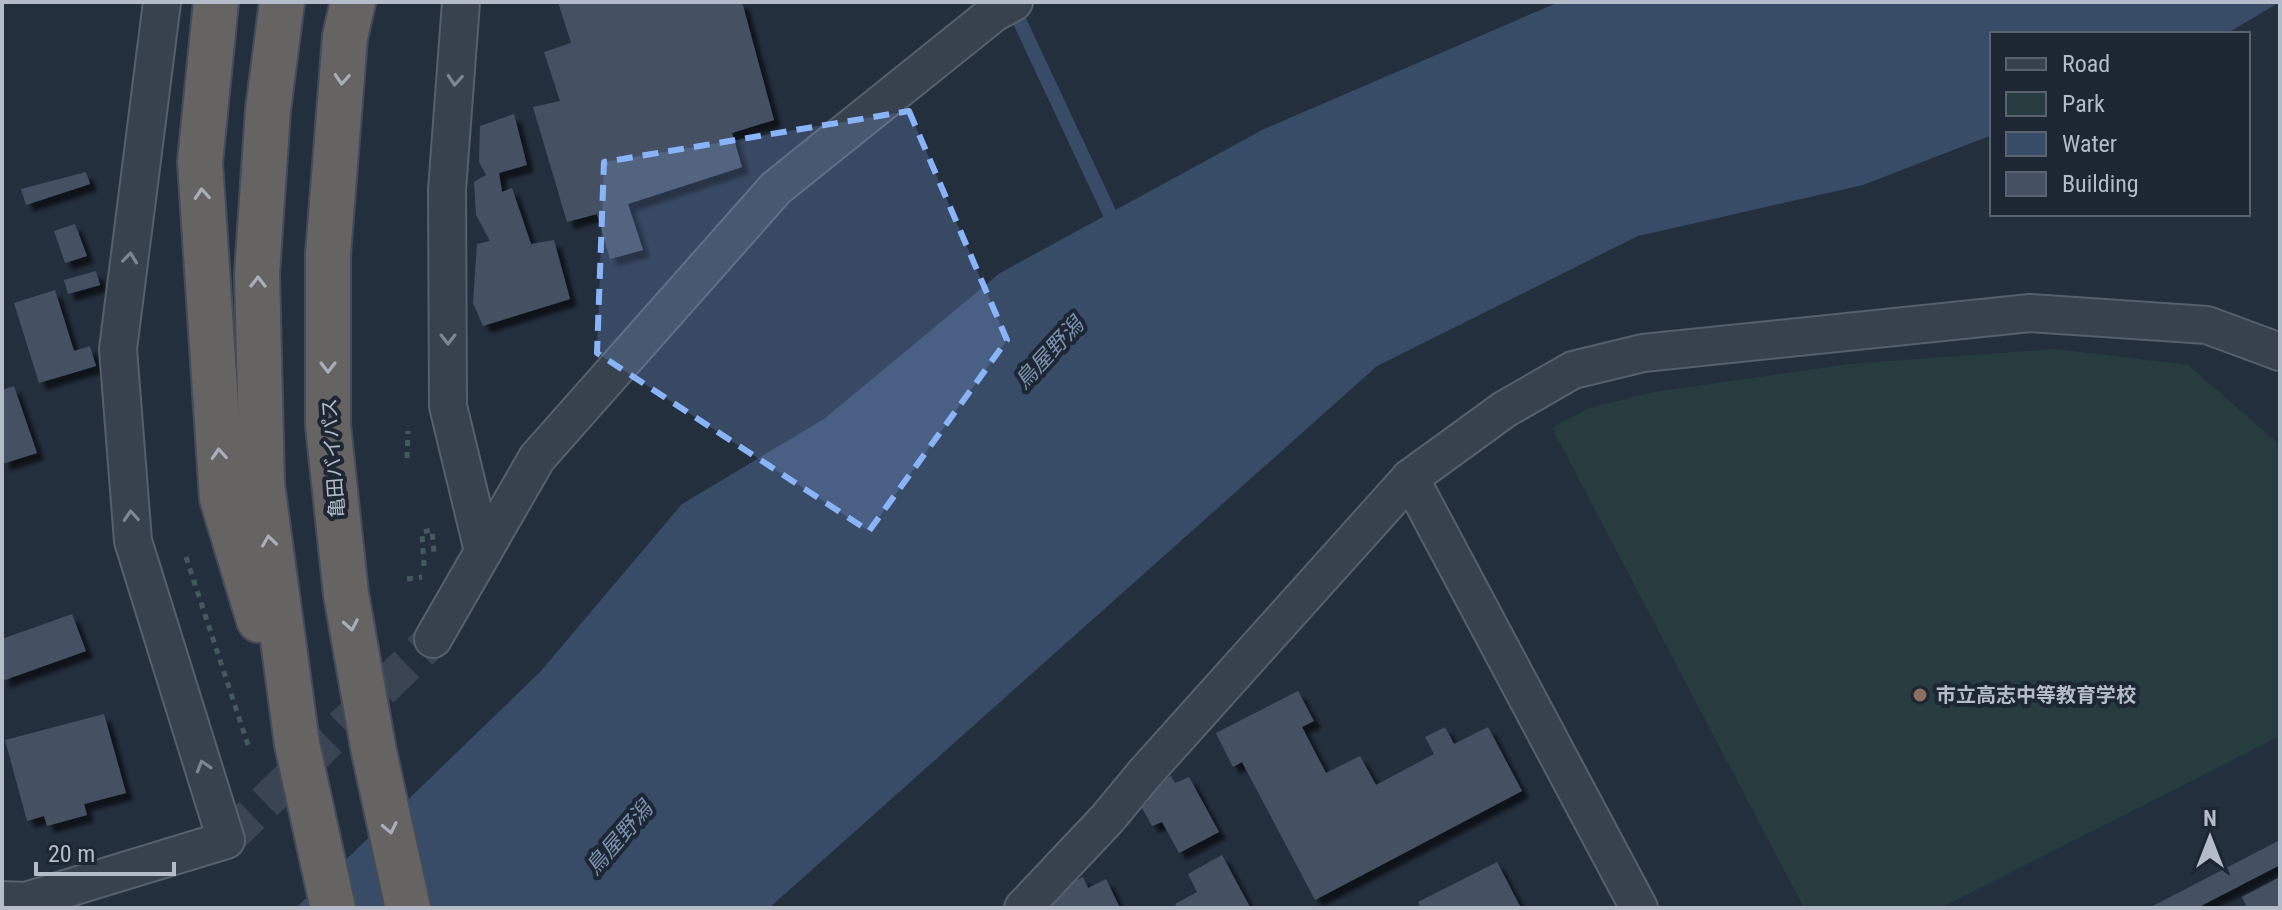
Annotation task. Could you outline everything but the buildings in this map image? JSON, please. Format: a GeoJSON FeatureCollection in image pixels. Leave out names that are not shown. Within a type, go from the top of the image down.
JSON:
{"type":"FeatureCollection","features":[{"type":"Feature","properties":{"kind":"highway"},"geometry":{"type":"LineString","coordinates":[[216,2],[200,162],[222,498],[297,744]]}},
{"type":"Feature","properties":{"kind":"highway"},"geometry":{"type":"LineString","coordinates":[[282,2],[268,110],[257,274],[262,484],[297,744],[333,908]]}},
{"type":"Feature","properties":{"kind":"highway","name":"亀田バイパス"},"geometry":{"type":"LineString","coordinates":[[353,2],[345,37],[328,254],[328,425],[346,594],[374,752],[408,908]]}},
{"type":"Feature","properties":{"kind":"street"},"geometry":{"type":"LineString","coordinates":[[2,900],[26,901],[226,840],[133,541],[118,349],[162,2]]}},
{"type":"Feature","properties":{"kind":"street"},"geometry":{"type":"LineString","coordinates":[[461,2],[447,190],[448,406],[483,551]]}},
{"type":"Feature","properties":{"kind":"street"},"geometry":{"type":"LineString","coordinates":[[433,639],[537,458],[776,188],[994,13],[1014,2]]}},
{"type":"Feature","properties":{"kind":"street"},"geometry":{"type":"LineString","coordinates":[[1023,908],[1107,819],[1410,478],[1505,409],[1573,370],[1643,353],[2030,313],[2207,325],[2280,352]]}},
{"type":"Feature","properties":{"kind":"street"},"geometry":{"type":"LineString","coordinates":[[1410,478],[1629,905]]}},
{"type":"Feature","properties":{"kind":"highlighted area"},"geometry":{"type":"Polygon","coordinates":[[[909,111],[1007,340],[869,531],[597,353],[604,162],[909,111]]]}},
{"type":"Feature","properties":{"kind":"green space","name":"市立高志中等教育学校"},"geometry":{"type":"Polygon","coordinates":[[[2056,349],[2188,365],[2280,445],[2280,736],[1940,908],[1804,908],[1552,428],[1589,408],[1654,392],[1849,364],[2056,349]]]}},
{"type":"Feature","properties":{"kind":"water","name":"鳥屋野潟"},"geometry":{"type":"Polygon","coordinates":[[[1559,2],[2280,2],[2229,32],[1990,32],[1990,136],[1863,185],[1638,236],[1377,366],[769,908],[296,908],[541,671],[682,504],[824,419],[1000,273],[1264,129],[1559,2]]]}},
{"type":"Feature","properties":{"kind":"waterway"},"geometry":{"type":"LineString","coordinates":[[1014,2],[1020,22],[1116,227]]}},
{"type":"Feature","properties":{"kind":"tunnel"},"geometry":{"type":"LineString","coordinates":[[226,840],[433,639]]}},
{"type":"Feature","properties":{"kind":"place","name":"市立高志中等教育学校"},"geometry":{"type":"Point","coordinates":[1920,695]}}]}
